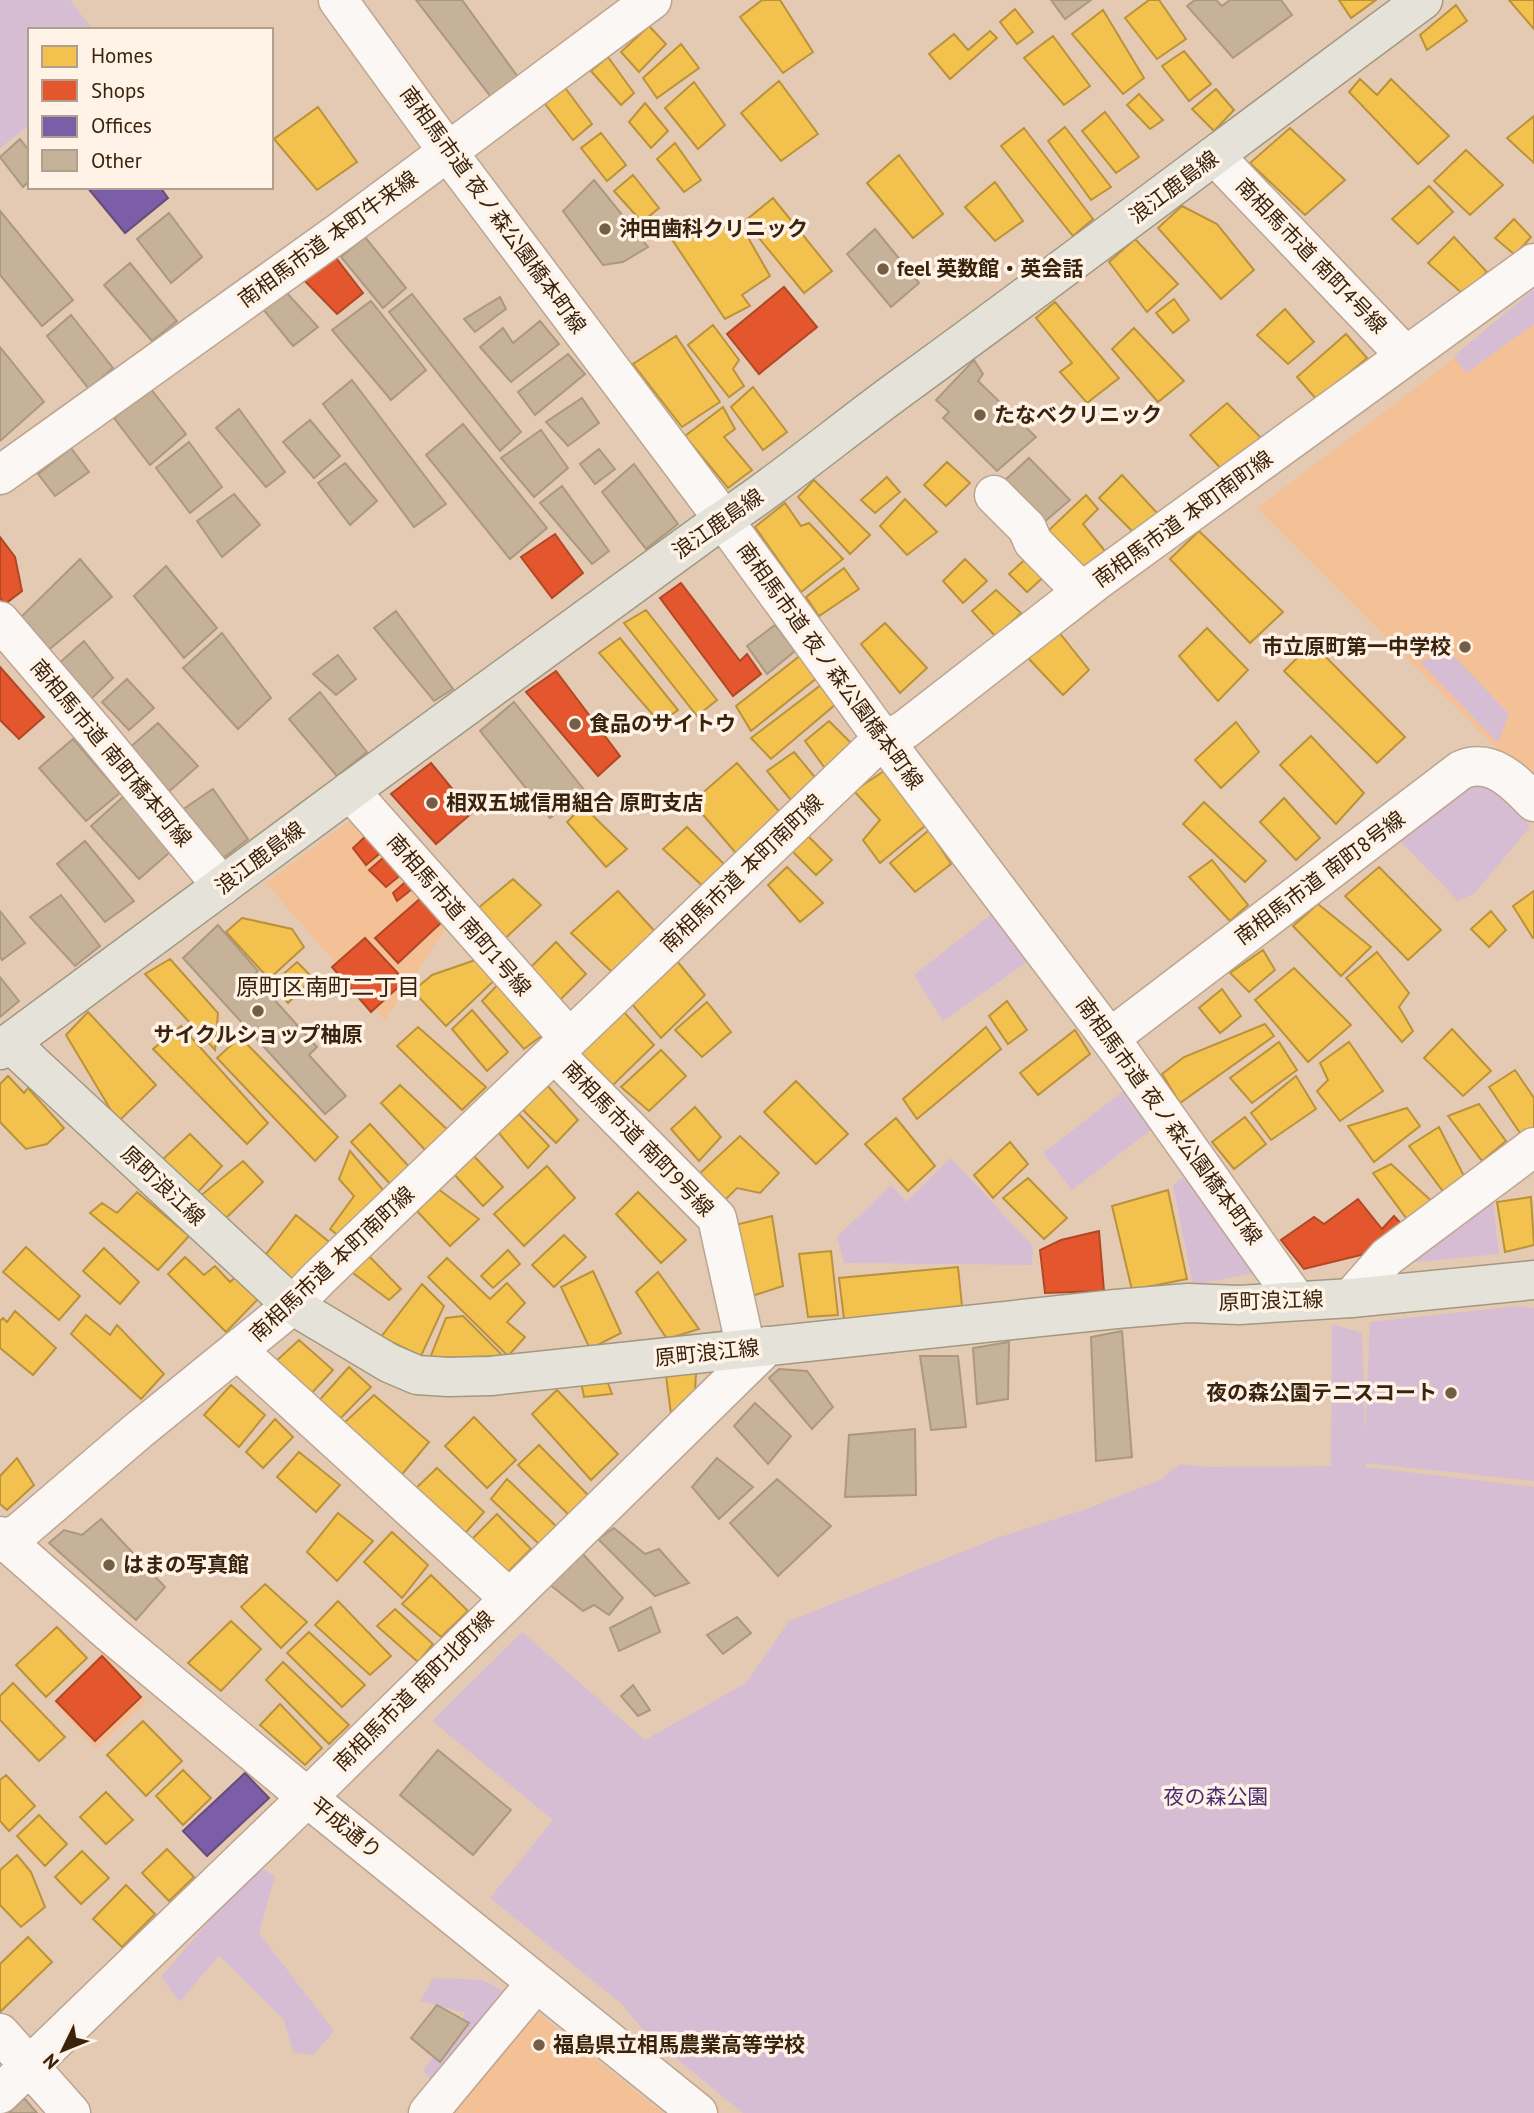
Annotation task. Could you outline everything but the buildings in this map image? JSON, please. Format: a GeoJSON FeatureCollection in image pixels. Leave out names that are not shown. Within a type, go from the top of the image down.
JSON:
{"type":"FeatureCollection","features":[{"type":"Feature","properties":{"kind":"main road","name":"浪江鹿島線"},"geometry":{"type":"LineString","coordinates":[[5,1046],[349,790],[723,520],[740,511],[906,384],[1423,0]]}},
{"type":"Feature","properties":{"kind":"main road","name":"原町浪江線"},"geometry":{"type":"LineString","coordinates":[[5,1046],[294,1304],[345,1338],[389,1363],[417,1375],[491,1376],[1116,1309],[1188,1303],[1239,1305],[1351,1298],[1534,1280]]}},
{"type":"Feature","properties":{"kind":"street","name":"南相馬市道 夜ノ森公園橋本町線"},"geometry":{"type":"LineString","coordinates":[[338,0],[884,740],[1110,1038],[1296,1300]]}},
{"type":"Feature","properties":{"kind":"street","name":"南相馬市道 本町牛来線"},"geometry":{"type":"LineString","coordinates":[[0,475],[275,278],[652,0]]}},
{"type":"Feature","properties":{"kind":"street","name":"南相馬市道 南町4号線"},"geometry":{"type":"LineString","coordinates":[[1215,156],[1406,356]]}},
{"type":"Feature","properties":{"kind":"street","name":"南相馬市道 本町南町線"},"geometry":{"type":"LineString","coordinates":[[2,1540],[20,1532],[294,1304],[862,757],[884,740],[906,729],[1082,592],[1534,263]]}},
{"type":"Feature","properties":{"kind":"street"},"geometry":{"type":"LineString","coordinates":[[993,495],[1027,528],[1033,542],[1082,592]]}},
{"type":"Feature","properties":{"kind":"street","name":"南相馬市道 南町橋本町線"},"geometry":{"type":"LineString","coordinates":[[0,621],[222,886]]}},
{"type":"Feature","properties":{"kind":"street","name":"南相馬市道 南町8号線"},"geometry":{"type":"LineString","coordinates":[[1110,1038],[1461,770],[1481,767],[1506,774],[1534,802]]}},
{"type":"Feature","properties":{"kind":"street","name":"南相馬市道 南町1号線"},"geometry":{"type":"LineString","coordinates":[[349,790],[561,1045]]}},
{"type":"Feature","properties":{"kind":"street","name":"南相馬市道 南町9号線"},"geometry":{"type":"LineString","coordinates":[[561,1045],[716,1218],[757,1348]]}},
{"type":"Feature","properties":{"kind":"street"},"geometry":{"type":"LineString","coordinates":[[1351,1298],[1387,1257],[1534,1147]]}},
{"type":"Feature","properties":{"kind":"street","name":"南相馬市道 南町北町線"},"geometry":{"type":"LineString","coordinates":[[0,2094],[509,1598],[757,1348]]}},
{"type":"Feature","properties":{"kind":"street"},"geometry":{"type":"LineString","coordinates":[[237,1350],[509,1598]]}},
{"type":"Feature","properties":{"kind":"street","name":"平成通り"},"geometry":{"type":"LineString","coordinates":[[2,1540],[307,1796],[698,2113]]}},
{"type":"Feature","properties":{"kind":"street"},"geometry":{"type":"LineString","coordinates":[[428,2113],[536,1983]]}},
{"type":"Feature","properties":{"kind":"street"},"geometry":{"type":"LineString","coordinates":[[0,2033],[71,2113]]}},
{"type":"Feature","properties":{"kind":"shaded area","name":"市立原町第一中学校"},"geometry":{"type":"Polygon","coordinates":[[[1534,298],[1534,786],[1257,508],[1534,298]]]}},
{"type":"Feature","properties":{"kind":"shaded area"},"geometry":{"type":"Polygon","coordinates":[[[361,812],[451,921],[385,1020],[266,883],[361,812]]]}},
{"type":"Feature","properties":{"kind":"shaded area"},"geometry":{"type":"Polygon","coordinates":[[[103,1652],[146,1702],[96,1749],[54,1703],[103,1652]]]}},
{"type":"Feature","properties":{"kind":"shaded area","name":"福島県立相馬農業高等学校"},"geometry":{"type":"Polygon","coordinates":[[[540,2015],[663,2113],[442,2113],[525,2016],[540,2015]]]}},
{"type":"Feature","properties":{"kind":"green space"},"geometry":{"type":"Polygon","coordinates":[[[0,0],[70,0],[91,28],[28,28],[28,127],[0,148],[0,0]]]}},
{"type":"Feature","properties":{"kind":"green space"},"geometry":{"type":"Polygon","coordinates":[[[1534,289],[1534,324],[1466,373],[1454,356],[1534,289]]]}},
{"type":"Feature","properties":{"kind":"green space"},"geometry":{"type":"Polygon","coordinates":[[[1449,651],[1509,714],[1498,743],[1420,662],[1449,651]]]}},
{"type":"Feature","properties":{"kind":"green space"},"geometry":{"type":"Polygon","coordinates":[[[1476,783],[1506,794],[1530,827],[1475,893],[1458,901],[1401,842],[1476,783]]]}},
{"type":"Feature","properties":{"kind":"green space"},"geometry":{"type":"Polygon","coordinates":[[[993,913],[1027,962],[943,1021],[914,975],[993,913]]]}},
{"type":"Feature","properties":{"kind":"green space"},"geometry":{"type":"Polygon","coordinates":[[[1126,1089],[1151,1130],[1072,1190],[1043,1153],[1126,1089]]]}},
{"type":"Feature","properties":{"kind":"green space"},"geometry":{"type":"Polygon","coordinates":[[[951,1158],[1033,1246],[1032,1265],[844,1263],[837,1237],[891,1185],[906,1202],[951,1158]]]}},
{"type":"Feature","properties":{"kind":"green space"},"geometry":{"type":"Polygon","coordinates":[[[1188,1174],[1255,1273],[1193,1285],[1173,1185],[1188,1174]]]}},
{"type":"Feature","properties":{"kind":"green space"},"geometry":{"type":"Polygon","coordinates":[[[1491,1189],[1499,1254],[1396,1264],[1491,1189]]]}},
{"type":"Feature","properties":{"kind":"green space","name":"夜の森公園"},"geometry":{"type":"Polygon","coordinates":[[[1518,1306],[1534,1308],[1534,1481],[1366,1463],[1366,1467],[1534,1487],[1534,2113],[743,2113],[646,2034],[623,2005],[490,1898],[553,1820],[432,1721],[522,1632],[645,1740],[746,1683],[789,1621],[994,1539],[1089,1508],[1160,1480],[1180,1464],[1206,1467],[1331,1466],[1332,1324],[1362,1333],[1365,1436],[1370,1322],[1518,1306]]]}},
{"type":"Feature","properties":{"kind":"green space"},"geometry":{"type":"Polygon","coordinates":[[[257,1865],[275,1876],[259,1933],[334,2031],[313,2055],[293,2052],[284,2020],[219,1955],[180,2002],[161,1977],[257,1865]]]}},
{"type":"Feature","properties":{"kind":"green space"},"geometry":{"type":"Polygon","coordinates":[[[433,1978],[483,1980],[511,1995],[438,2087],[423,2071],[466,2013],[420,2001],[433,1978]]]}},
{"type":"Feature","properties":{"kind":"place","name":"沖田歯科クリニック"},"geometry":{"type":"Point","coordinates":[605,229]}},
{"type":"Feature","properties":{"kind":"place","name":"feel 英数館・英会話"},"geometry":{"type":"Point","coordinates":[883,269]}},
{"type":"Feature","properties":{"kind":"place","name":"たなべクリニック"},"geometry":{"type":"Point","coordinates":[980,415]}},
{"type":"Feature","properties":{"kind":"place","name":"市立原町第一中学校"},"geometry":{"type":"Point","coordinates":[1465,647]}},
{"type":"Feature","properties":{"kind":"place","name":"食品のサイトウ"},"geometry":{"type":"Point","coordinates":[575,724]}},
{"type":"Feature","properties":{"kind":"place","name":"相双五城信用組合 原町支店"},"geometry":{"type":"Point","coordinates":[432,803]}},
{"type":"Feature","properties":{"kind":"place","name":"サイクルショップ柚原"},"geometry":{"type":"Point","coordinates":[258,1011]}},
{"type":"Feature","properties":{"kind":"place","name":"夜の森公園テニスコート"},"geometry":{"type":"Point","coordinates":[1451,1393]}},
{"type":"Feature","properties":{"kind":"place","name":"はまの写真館"},"geometry":{"type":"Point","coordinates":[109,1565]}},
{"type":"Feature","properties":{"kind":"place","name":"福島県立相馬農業高等学校"},"geometry":{"type":"Point","coordinates":[539,2045]}},
{"type":"Feature","properties":{"kind":"district","name":"原町区南町二丁目"},"geometry":{"type":"Point","coordinates":[328,987]}}]}
